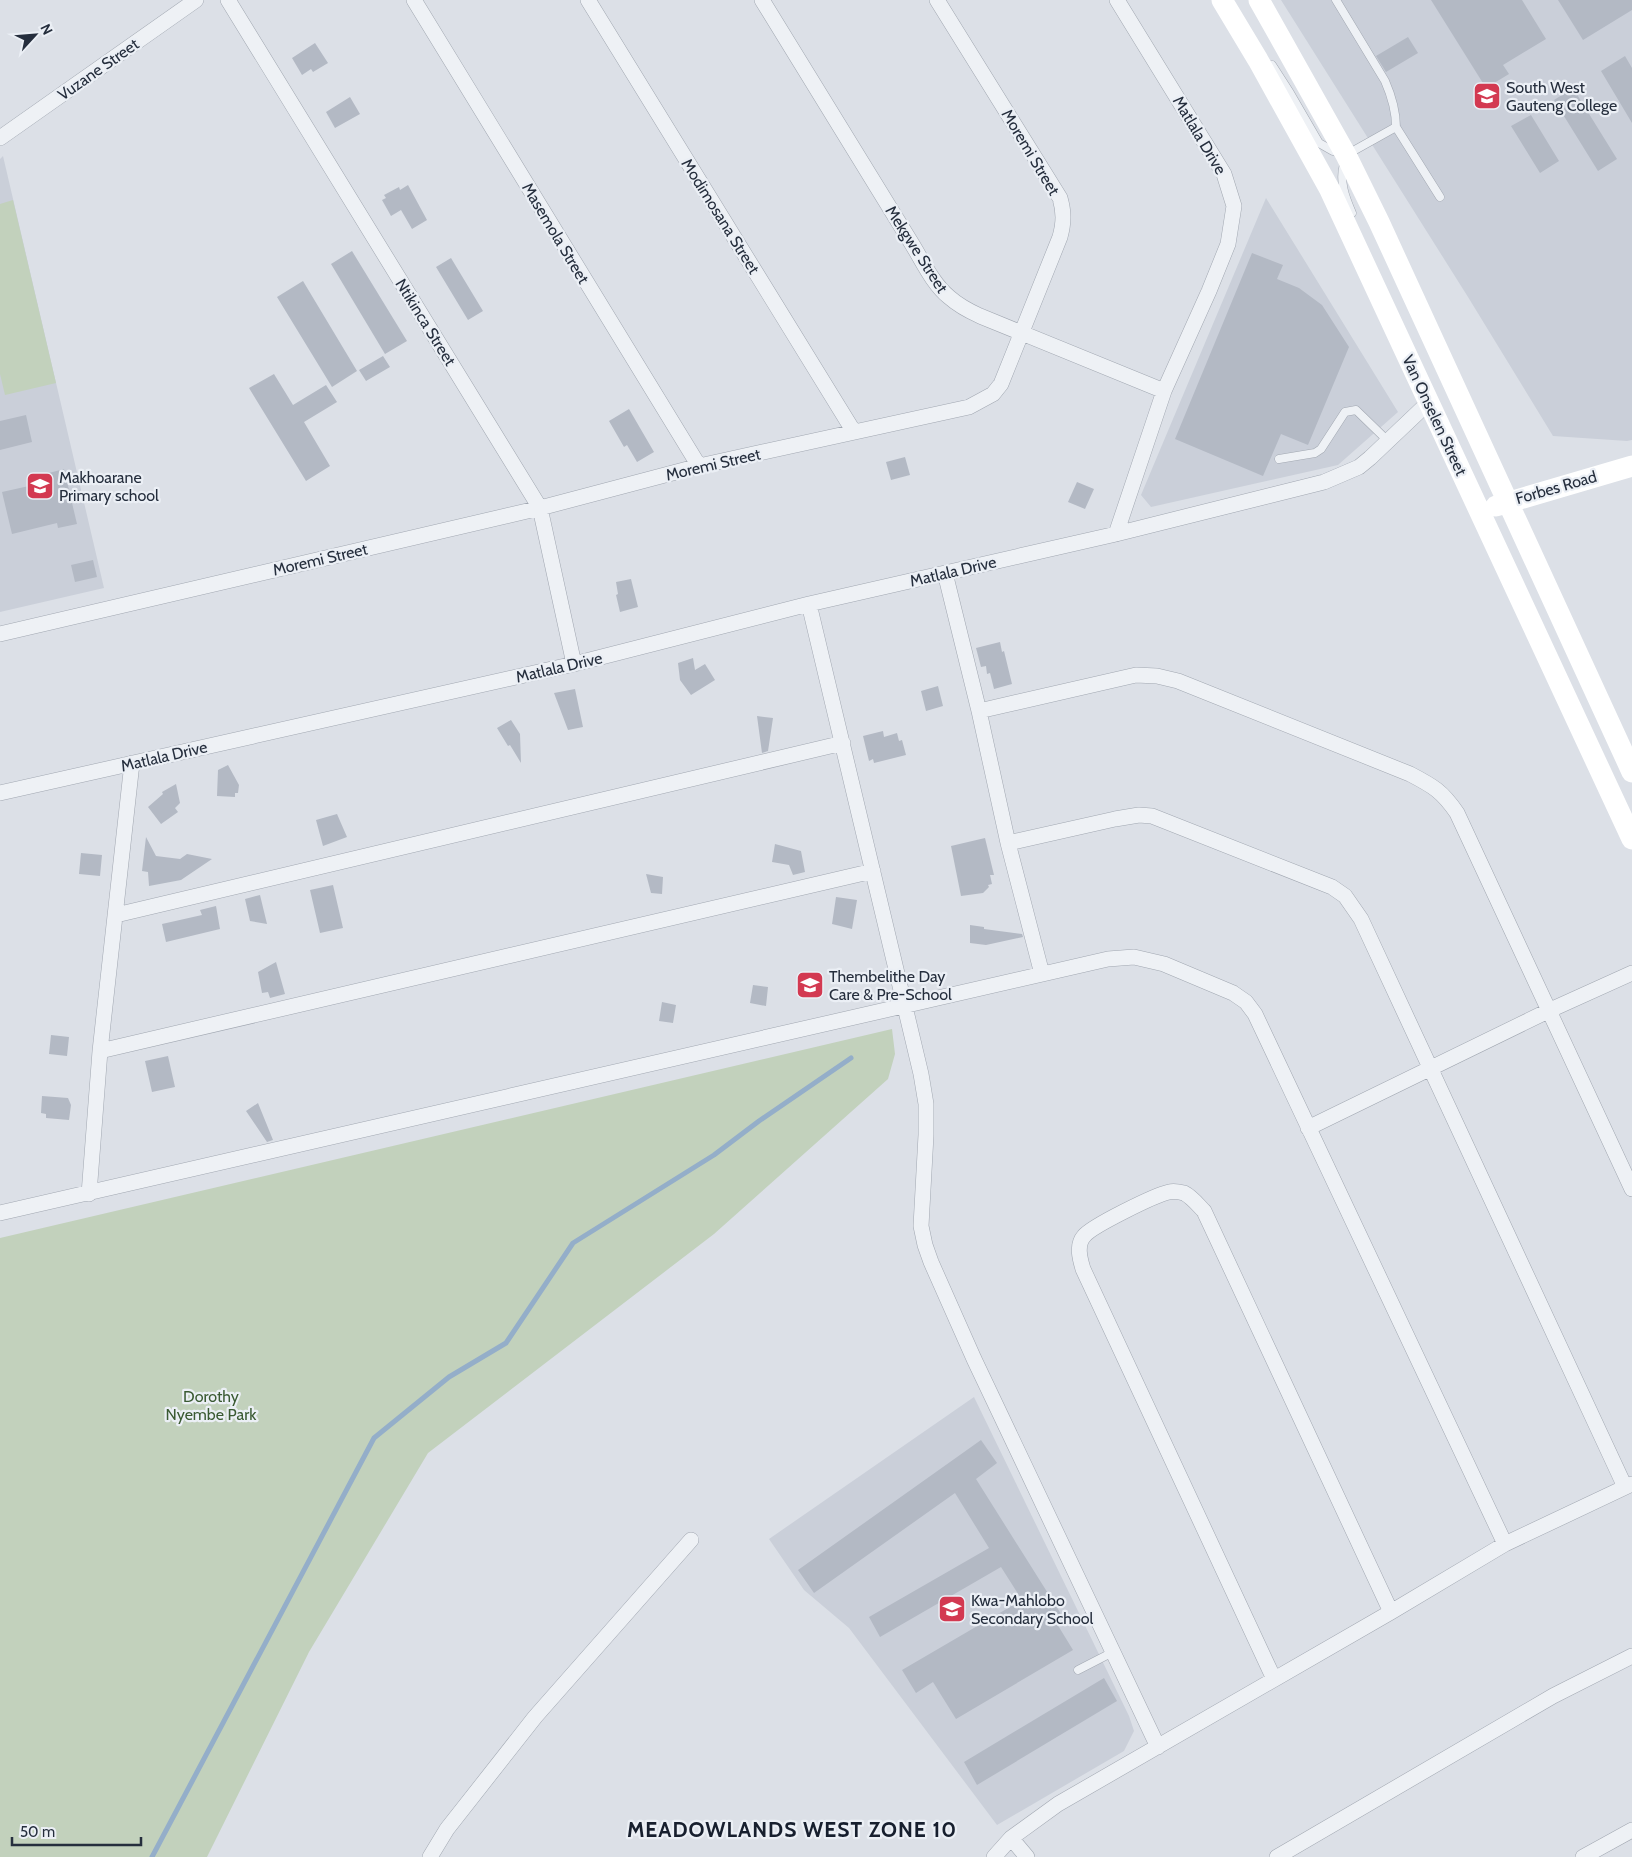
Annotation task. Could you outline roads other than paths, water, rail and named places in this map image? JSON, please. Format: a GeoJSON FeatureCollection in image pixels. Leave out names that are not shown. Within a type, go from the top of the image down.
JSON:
{"type":"FeatureCollection","features":[{"type":"Feature","properties":{"kind":"main road","name":"Van Onselen Street"},"geometry":{"type":"LineString","coordinates":[[1258,0],[1346,154],[1379,222],[1632,772]]}},
{"type":"Feature","properties":{"kind":"main road","name":"Van Onselen Street"},"geometry":{"type":"LineString","coordinates":[[1227,8],[1330,190],[1632,839]]}},
{"type":"Feature","properties":{"kind":"main road","name":"Forbes Road"},"geometry":{"type":"LineString","coordinates":[[1481,512],[1507,501],[1632,466]]}},
{"type":"Feature","properties":{"kind":"street","name":"Vuzane Street"},"geometry":{"type":"LineString","coordinates":[[0,138],[196,0]]}},
{"type":"Feature","properties":{"kind":"street","name":"Ntikinca Street"},"geometry":{"type":"LineString","coordinates":[[228,0],[540,508],[574,664]]}},
{"type":"Feature","properties":{"kind":"street","name":"Masemola Street"},"geometry":{"type":"LineString","coordinates":[[414,0],[699,466]]}},
{"type":"Feature","properties":{"kind":"street","name":"Modimosana Street"},"geometry":{"type":"LineString","coordinates":[[588,0],[854,432]]}},
{"type":"Feature","properties":{"kind":"street","name":"Mekgwe Street"},"geometry":{"type":"LineString","coordinates":[[762,0],[936,283],[948,296],[960,306],[980,316],[1164,390]]}},
{"type":"Feature","properties":{"kind":"street","name":"Moremi Street"},"geometry":{"type":"LineString","coordinates":[[0,634],[540,508],[699,466],[970,407],[993,394],[1000,384],[1060,237],[1064,221],[1064,211],[1060,198],[938,0]]}},
{"type":"Feature","properties":{"kind":"street","name":"Matlala Drive"},"geometry":{"type":"LineString","coordinates":[[1116,534],[1164,390],[1228,244],[1234,206],[1224,174],[1117,0]]}},
{"type":"Feature","properties":{"kind":"street","name":"Matlala Drive"},"geometry":{"type":"LineString","coordinates":[[0,793],[574,664],[809,604],[1116,534],[1324,482],[1359,467],[1428,403]]}},
{"type":"Feature","properties":{"kind":"street"},"geometry":{"type":"LineString","coordinates":[[945,573],[979,711],[1008,843],[1042,974]]}},
{"type":"Feature","properties":{"kind":"street"},"geometry":{"type":"LineString","coordinates":[[809,604],[921,1074],[926,1104],[922,1226],[925,1244],[931,1262],[974,1359],[1158,1747]]}},
{"type":"Feature","properties":{"kind":"street"},"geometry":{"type":"LineString","coordinates":[[979,711],[1136,675],[1157,676],[1187,684],[1410,774],[1433,786],[1446,796],[1457,813],[1632,1189]]}},
{"type":"Feature","properties":{"kind":"street"},"geometry":{"type":"LineString","coordinates":[[116,915],[842,743]]}},
{"type":"Feature","properties":{"kind":"street"},"geometry":{"type":"LineString","coordinates":[[89,1194],[100,1051],[132,763]]}},
{"type":"Feature","properties":{"kind":"street"},"geometry":{"type":"LineString","coordinates":[[994,1857],[1011,1838],[1058,1804],[1505,1544],[1629,1486],[1361,919],[1345,896],[1332,887],[1152,816],[1139,815],[1115,819],[1008,843]]}},
{"type":"Feature","properties":{"kind":"street"},"geometry":{"type":"LineString","coordinates":[[100,1051],[873,871]]}},
{"type":"Feature","properties":{"kind":"street"},"geometry":{"type":"LineString","coordinates":[[0,1213],[904,1005],[1108,959],[1134,957],[1164,964],[1233,993],[1246,1002],[1255,1014],[1505,1544]]}},
{"type":"Feature","properties":{"kind":"street"},"geometry":{"type":"LineString","coordinates":[[1308,1128],[1548,1011],[1632,973]]}},
{"type":"Feature","properties":{"kind":"street"},"geometry":{"type":"LineString","coordinates":[[1274,1679],[1083,1269],[1080,1244],[1084,1236],[1096,1227],[1156,1196],[1170,1192],[1183,1193],[1194,1200],[1204,1211],[1391,1612]]}},
{"type":"Feature","properties":{"kind":"street"},"geometry":{"type":"LineString","coordinates":[[430,1857],[447,1829],[535,1717],[691,1540]]}},
{"type":"Feature","properties":{"kind":"street"},"geometry":{"type":"LineString","coordinates":[[1277,1857],[1553,1696],[1632,1656]]}},
{"type":"Feature","properties":{"kind":"street"},"geometry":{"type":"LineString","coordinates":[[1583,1857],[1632,1830]]}},
{"type":"Feature","properties":{"kind":"street"},"geometry":{"type":"LineString","coordinates":[[1011,1838],[1027,1857]]}},
{"type":"Feature","properties":{"kind":"lane"},"geometry":{"type":"LineString","coordinates":[[1336,0],[1385,81],[1392,96],[1396,113],[1396,127],[1440,197]]}},
{"type":"Feature","properties":{"kind":"lane"},"geometry":{"type":"LineString","coordinates":[[1227,8],[1276,70],[1318,143],[1333,151],[1346,154],[1396,127]]}},
{"type":"Feature","properties":{"kind":"lane"},"geometry":{"type":"LineString","coordinates":[[1346,154],[1343,168],[1343,191],[1357,225]]}},
{"type":"Feature","properties":{"kind":"lane"},"geometry":{"type":"LineString","coordinates":[[1371,259],[1388,316]]}},
{"type":"Feature","properties":{"kind":"lane"},"geometry":{"type":"LineString","coordinates":[[1279,459],[1315,453],[1321,449],[1344,412],[1350,410],[1356,410],[1388,441]]}},
{"type":"Feature","properties":{"kind":"lane"},"geometry":{"type":"LineString","coordinates":[[1078,1670],[1113,1652]]}},
{"type":"Feature","properties":{"kind":"waterway"},"geometry":{"type":"LineString","coordinates":[[152,1857],[374,1438],[449,1377],[506,1343],[573,1243],[714,1155],[759,1121],[851,1058]]}},
{"type":"Feature","properties":{"kind":"place","name":"South West Gauteng College"},"geometry":{"type":"Point","coordinates":[1487,96]}},
{"type":"Feature","properties":{"kind":"place","name":"Makhoarane Primary school"},"geometry":{"type":"Point","coordinates":[40,486]}},
{"type":"Feature","properties":{"kind":"place","name":"Thembelithe Day Care & Pre-School"},"geometry":{"type":"Point","coordinates":[810,985]}},
{"type":"Feature","properties":{"kind":"place","name":"Kwa-Mahlobo Secondary School"},"geometry":{"type":"Point","coordinates":[952,1609]}},
{"type":"Feature","properties":{"kind":"district","name":"MEADOWLANDS WEST ZONE 10"},"geometry":{"type":"Point","coordinates":[792,1830]}},
{"type":"Feature","properties":{"kind":"park label","name":"Dorothy Nyembe Park"},"geometry":{"type":"Point","coordinates":[211,1405]}}]}
